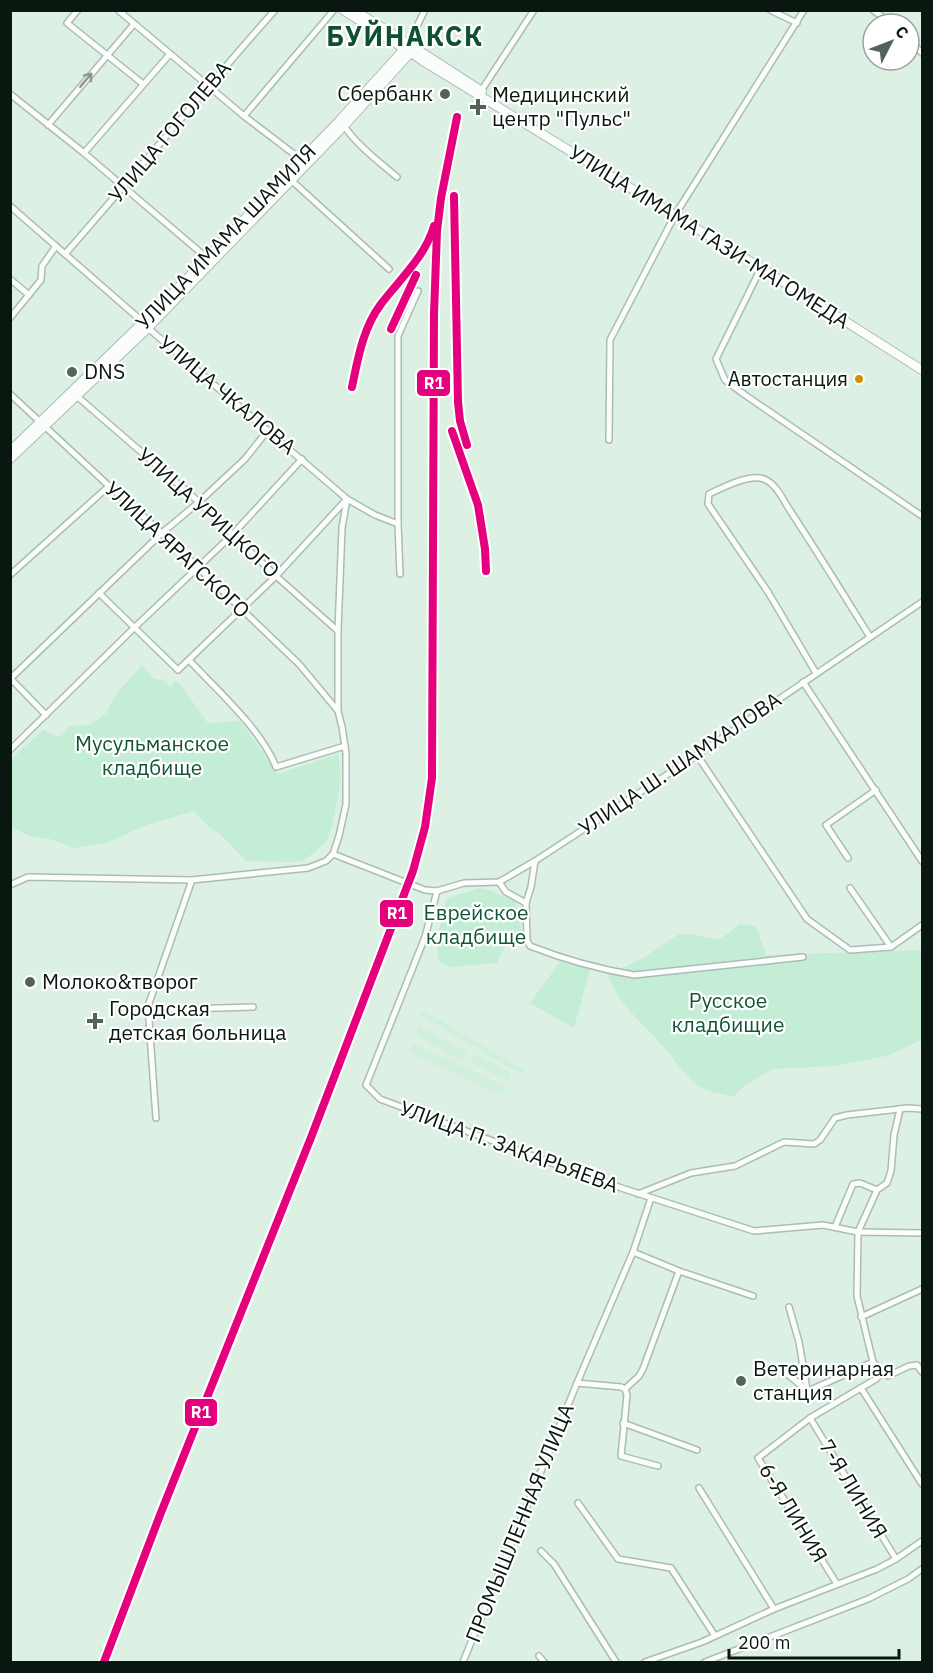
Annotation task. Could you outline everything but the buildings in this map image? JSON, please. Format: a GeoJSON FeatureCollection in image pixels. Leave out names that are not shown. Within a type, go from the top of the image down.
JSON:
{"type":"FeatureCollection","features":[{"type":"Feature","properties":{"kind":"main road","name":"УЛИЦА ИМАМА ГАЗИ-МАГОМЕДА"},"geometry":{"type":"LineString","coordinates":[[343,10],[410,48],[423,61],[676,213],[922,370]]}},
{"type":"Feature","properties":{"kind":"main road"},"geometry":{"type":"LineString","coordinates":[[354,10],[410,48]]}},
{"type":"Feature","properties":{"kind":"main road","name":"УЛИЦА ИМАМА ШАМИЛЯ"},"geometry":{"type":"LineString","coordinates":[[10,451],[76,398],[207,258],[304,162],[344,126],[410,48]]}},
{"type":"Feature","properties":{"kind":"main road","name":"УЛИЦА ИМАМА ШАМИЛЯ"},"geometry":{"type":"LineString","coordinates":[[10,459],[291,180],[338,122],[410,48]]}},
{"type":"Feature","properties":{"kind":"main road"},"geometry":{"type":"LineString","coordinates":[[676,213],[922,364]]}},
{"type":"Feature","properties":{"kind":"street"},"geometry":{"type":"LineString","coordinates":[[78,10],[67,23],[143,84]]}},
{"type":"Feature","properties":{"kind":"street"},"geometry":{"type":"LineString","coordinates":[[118,10],[244,116],[304,162]]}},
{"type":"Feature","properties":{"kind":"street","name":"УЛИЦА ГОГОЛЕВА"},"geometry":{"type":"LineString","coordinates":[[65,254],[275,10]]}},
{"type":"Feature","properties":{"kind":"street"},"geometry":{"type":"LineString","coordinates":[[244,116],[334,10]]}},
{"type":"Feature","properties":{"kind":"street","name":"УЛИЦА ИМАМА ШАМИЛЯ"},"geometry":{"type":"LineString","coordinates":[[410,48],[425,10]]}},
{"type":"Feature","properties":{"kind":"street"},"geometry":{"type":"LineString","coordinates":[[479,93],[534,10]]}},
{"type":"Feature","properties":{"kind":"street"},"geometry":{"type":"LineString","coordinates":[[770,10],[797,23]]}},
{"type":"Feature","properties":{"kind":"street"},"geometry":{"type":"LineString","coordinates":[[609,440],[610,340],[676,213],[804,10]]}},
{"type":"Feature","properties":{"kind":"street"},"geometry":{"type":"LineString","coordinates":[[48,125],[134,24]]}},
{"type":"Feature","properties":{"kind":"street"},"geometry":{"type":"LineString","coordinates":[[84,153],[170,54]]}},
{"type":"Feature","properties":{"kind":"street"},"geometry":{"type":"LineString","coordinates":[[10,94],[84,153],[207,258]]}},
{"type":"Feature","properties":{"kind":"street"},"geometry":{"type":"LineString","coordinates":[[344,126],[369,154],[397,177]]}},
{"type":"Feature","properties":{"kind":"street"},"geometry":{"type":"LineString","coordinates":[[291,180],[389,269]]}},
{"type":"Feature","properties":{"kind":"street","name":"УЛИЦА ЧКАЛОВА"},"geometry":{"type":"LineString","coordinates":[[10,206],[347,499],[375,515],[398,524]]}},
{"type":"Feature","properties":{"kind":"street"},"geometry":{"type":"LineString","coordinates":[[10,318],[40,280],[42,266],[56,246]]}},
{"type":"Feature","properties":{"kind":"street"},"geometry":{"type":"LineString","coordinates":[[761,268],[716,359],[725,380],[922,516]]}},
{"type":"Feature","properties":{"kind":"street"},"geometry":{"type":"LineString","coordinates":[[10,279],[29,295]]}},
{"type":"Feature","properties":{"kind":"street"},"geometry":{"type":"LineString","coordinates":[[400,574],[398,336],[418,291]]}},
{"type":"Feature","properties":{"kind":"street","name":"УЛИЦА ЯРАГСКОГО"},"geometry":{"type":"LineString","coordinates":[[10,394],[162,533],[299,664],[338,711]]}},
{"type":"Feature","properties":{"kind":"street","name":"УЛИЦА УРИЦКОГО"},"geometry":{"type":"LineString","coordinates":[[76,398],[79,398],[199,502],[276,576],[338,631]]}},
{"type":"Feature","properties":{"kind":"street"},"geometry":{"type":"LineString","coordinates":[[46,715],[11,679],[162,533],[245,459],[268,430]]}},
{"type":"Feature","properties":{"kind":"street"},"geometry":{"type":"LineString","coordinates":[[10,750],[232,535],[302,459]]}},
{"type":"Feature","properties":{"kind":"street"},"geometry":{"type":"LineString","coordinates":[[816,673],[768,592],[708,504],[709,494],[750,478],[767,480],[777,491],[817,551],[870,637]]}},
{"type":"Feature","properties":{"kind":"street"},"geometry":{"type":"LineString","coordinates":[[10,575],[109,486]]}},
{"type":"Feature","properties":{"kind":"street"},"geometry":{"type":"LineString","coordinates":[[99,593],[178,670],[276,576],[347,499]]}},
{"type":"Feature","properties":{"kind":"street"},"geometry":{"type":"LineString","coordinates":[[10,885],[28,877],[192,880],[308,868],[326,861],[333,854],[346,804],[345,746],[338,711],[338,631],[342,528],[347,499]]}},
{"type":"Feature","properties":{"kind":"street","name":"УЛИЦА Ш. ШАМХАЛОВА"},"geometry":{"type":"LineString","coordinates":[[333,854],[425,890],[437,891],[464,883],[499,882],[697,755],[922,602]]}},
{"type":"Feature","properties":{"kind":"street"},"geometry":{"type":"LineString","coordinates":[[189,660],[236,710],[270,752],[276,767],[345,746]]}},
{"type":"Feature","properties":{"kind":"street"},"geometry":{"type":"LineString","coordinates":[[803,682],[922,861]]}},
{"type":"Feature","properties":{"kind":"street"},"geometry":{"type":"LineString","coordinates":[[697,755],[807,919],[850,950],[891,947],[922,925]]}},
{"type":"Feature","properties":{"kind":"street"},"geometry":{"type":"LineString","coordinates":[[848,858],[826,825],[876,790]]}},
{"type":"Feature","properties":{"kind":"street"},"geometry":{"type":"LineString","coordinates":[[535,861],[526,903],[527,940],[530,946],[558,957],[634,975],[803,957]]}},
{"type":"Feature","properties":{"kind":"street"},"geometry":{"type":"LineString","coordinates":[[156,1118],[148,1006],[192,880]]}},
{"type":"Feature","properties":{"kind":"street"},"geometry":{"type":"LineString","coordinates":[[499,882],[506,892],[526,903]]}},
{"type":"Feature","properties":{"kind":"street"},"geometry":{"type":"LineString","coordinates":[[850,888],[891,947]]}},
{"type":"Feature","properties":{"kind":"street","name":"УЛИЦА П. ЗАКАРЬЯЕВА"},"geometry":{"type":"LineString","coordinates":[[437,891],[425,937],[366,1085],[380,1099],[603,1182],[754,1231],[823,1225],[858,1232],[919,1233]]}},
{"type":"Feature","properties":{"kind":"street"},"geometry":{"type":"LineString","coordinates":[[148,1010],[253,1007]]}},
{"type":"Feature","properties":{"kind":"street"},"geometry":{"type":"LineString","coordinates":[[638,1194],[691,1173],[735,1166],[784,1142],[814,1144],[820,1140],[835,1118],[847,1114],[922,1108]]}},
{"type":"Feature","properties":{"kind":"street"},"geometry":{"type":"LineString","coordinates":[[900,1109],[887,1184],[877,1190],[858,1232],[857,1296],[873,1362],[888,1376],[909,1366],[917,1365],[922,1372]]}},
{"type":"Feature","properties":{"kind":"street"},"geometry":{"type":"LineString","coordinates":[[835,1227],[853,1184],[860,1183],[877,1190]]}},
{"type":"Feature","properties":{"kind":"street","name":"ПРОМЫШЛЕННАЯ УЛИЦА"},"geometry":{"type":"LineString","coordinates":[[463,1662],[633,1252],[651,1198]]}},
{"type":"Feature","properties":{"kind":"street"},"geometry":{"type":"LineString","coordinates":[[633,1252],[679,1271],[753,1296]]}},
{"type":"Feature","properties":{"kind":"street"},"geometry":{"type":"LineString","coordinates":[[625,1389],[639,1376],[679,1271]]}},
{"type":"Feature","properties":{"kind":"street"},"geometry":{"type":"LineString","coordinates":[[861,1317],[922,1289]]}},
{"type":"Feature","properties":{"kind":"street"},"geometry":{"type":"LineString","coordinates":[[789,1306],[799,1342],[808,1391]]}},
{"type":"Feature","properties":{"kind":"street"},"geometry":{"type":"LineString","coordinates":[[808,1391],[873,1362]]}},
{"type":"Feature","properties":{"kind":"street"},"geometry":{"type":"LineString","coordinates":[[782,1369],[808,1391]]}},
{"type":"Feature","properties":{"kind":"street"},"geometry":{"type":"LineString","coordinates":[[810,1418],[876,1379],[882,1372]]}},
{"type":"Feature","properties":{"kind":"street"},"geometry":{"type":"LineString","coordinates":[[577,1383],[625,1389]]}},
{"type":"Feature","properties":{"kind":"street"},"geometry":{"type":"LineString","coordinates":[[861,1388],[922,1484]]}},
{"type":"Feature","properties":{"kind":"street"},"geometry":{"type":"LineString","coordinates":[[625,1389],[627,1395],[621,1456],[658,1466]]}},
{"type":"Feature","properties":{"kind":"street","name":"6-Я ЛИНИЯ"},"geometry":{"type":"LineString","coordinates":[[810,1418],[758,1458],[837,1584]]}},
{"type":"Feature","properties":{"kind":"street","name":"7-Я ЛИНИЯ"},"geometry":{"type":"LineString","coordinates":[[810,1418],[896,1559]]}},
{"type":"Feature","properties":{"kind":"street"},"geometry":{"type":"LineString","coordinates":[[623,1423],[697,1450]]}},
{"type":"Feature","properties":{"kind":"street"},"geometry":{"type":"LineString","coordinates":[[699,1488],[774,1609]]}},
{"type":"Feature","properties":{"kind":"street"},"geometry":{"type":"LineString","coordinates":[[578,1503],[618,1559],[671,1568],[715,1636]]}},
{"type":"Feature","properties":{"kind":"street"},"geometry":{"type":"LineString","coordinates":[[645,1662],[715,1636],[774,1609],[877,1569],[922,1541]]}},
{"type":"Feature","properties":{"kind":"street"},"geometry":{"type":"LineString","coordinates":[[541,1551],[554,1564],[616,1662]]}},
{"type":"Feature","properties":{"kind":"street"},"geometry":{"type":"LineString","coordinates":[[705,1662],[868,1599],[908,1579],[922,1569]]}},
{"type":"Feature","properties":{"kind":"street"},"geometry":{"type":"LineString","coordinates":[[539,1656],[544,1662]]}},
{"type":"Feature","properties":{"kind":"shaded area"},"geometry":{"type":"Polygon","coordinates":[[[423,1010],[525,1070],[522,1075],[420,1015],[423,1010]]]}},
{"type":"Feature","properties":{"kind":"shaded area"},"geometry":{"type":"Polygon","coordinates":[[[419,1026],[467,1052],[462,1061],[414,1035],[419,1026]]]}},
{"type":"Feature","properties":{"kind":"shaded area"},"geometry":{"type":"Polygon","coordinates":[[[414,1043],[506,1087],[501,1096],[409,1052],[414,1043]]]}},
{"type":"Feature","properties":{"kind":"shaded area"},"geometry":{"type":"Polygon","coordinates":[[[476,1054],[512,1073],[507,1082],[471,1063],[476,1054]]]}},
{"type":"Feature","properties":{"kind":"green space","name":"Мусульманское кладбище"},"geometry":{"type":"Polygon","coordinates":[[[142,665],[154,679],[163,680],[169,686],[174,681],[178,682],[208,723],[240,721],[278,774],[338,754],[341,778],[333,822],[328,839],[315,852],[303,860],[294,862],[246,861],[194,811],[146,825],[107,843],[74,848],[50,839],[30,836],[11,827],[10,764],[17,754],[44,730],[58,737],[70,726],[90,725],[106,713],[117,693],[142,665]]]}},
{"type":"Feature","properties":{"kind":"green space","name":"Еврейское кладбище"},"geometry":{"type":"Polygon","coordinates":[[[480,888],[490,890],[515,902],[522,935],[509,943],[497,963],[449,967],[438,960],[437,938],[447,898],[480,888]]]}},
{"type":"Feature","properties":{"kind":"green space","name":"Русское кладбищие"},"geometry":{"type":"Polygon","coordinates":[[[740,924],[756,926],[766,955],[922,950],[922,1040],[886,1056],[834,1066],[773,1069],[745,1085],[733,1097],[699,1086],[631,1012],[617,994],[608,975],[643,958],[679,934],[692,934],[719,940],[740,924]]]}},
{"type":"Feature","properties":{"kind":"green space"},"geometry":{"type":"Polygon","coordinates":[[[560,962],[590,969],[574,1028],[530,1003],[560,962]]]}},
{"type":"Feature","properties":{"kind":"transit line","name":"R1"},"geometry":{"type":"LineString","coordinates":[[104,1662],[160,1515],[312,1135],[413,871],[425,827],[432,778],[434,314],[437,231],[457,117]]}},
{"type":"Feature","properties":{"kind":"transit line","name":"R1"},"geometry":{"type":"LineString","coordinates":[[454,196],[458,402],[460,421],[467,445]]}},
{"type":"Feature","properties":{"kind":"transit line","name":"R1"},"geometry":{"type":"LineString","coordinates":[[352,387],[362,344],[375,313],[425,248],[434,226]]}},
{"type":"Feature","properties":{"kind":"transit line","name":"R1"},"geometry":{"type":"LineString","coordinates":[[391,329],[416,275]]}},
{"type":"Feature","properties":{"kind":"transit line","name":"R1"},"geometry":{"type":"LineString","coordinates":[[452,431],[478,505],[486,571]]}},
{"type":"Feature","properties":{"kind":"place","name":"Сбербанк"},"geometry":{"type":"Point","coordinates":[445,94]}},
{"type":"Feature","properties":{"kind":"place","name":"Медицинский центр \"Пульс\""},"geometry":{"type":"Point","coordinates":[478,107]}},
{"type":"Feature","properties":{"kind":"place","name":"DNS"},"geometry":{"type":"Point","coordinates":[72,372]}},
{"type":"Feature","properties":{"kind":"place","name":"Автостанция"},"geometry":{"type":"Point","coordinates":[859,379]}},
{"type":"Feature","properties":{"kind":"place","name":"Молоко&творог"},"geometry":{"type":"Point","coordinates":[30,982]}},
{"type":"Feature","properties":{"kind":"place","name":"Городская детская больница"},"geometry":{"type":"Point","coordinates":[95,1021]}},
{"type":"Feature","properties":{"kind":"place","name":"Ветеринарная станция"},"geometry":{"type":"Point","coordinates":[741,1381]}},
{"type":"Feature","properties":{"kind":"district","name":"БУЙНАКСК"},"geometry":{"type":"Point","coordinates":[405,37]}}]}
